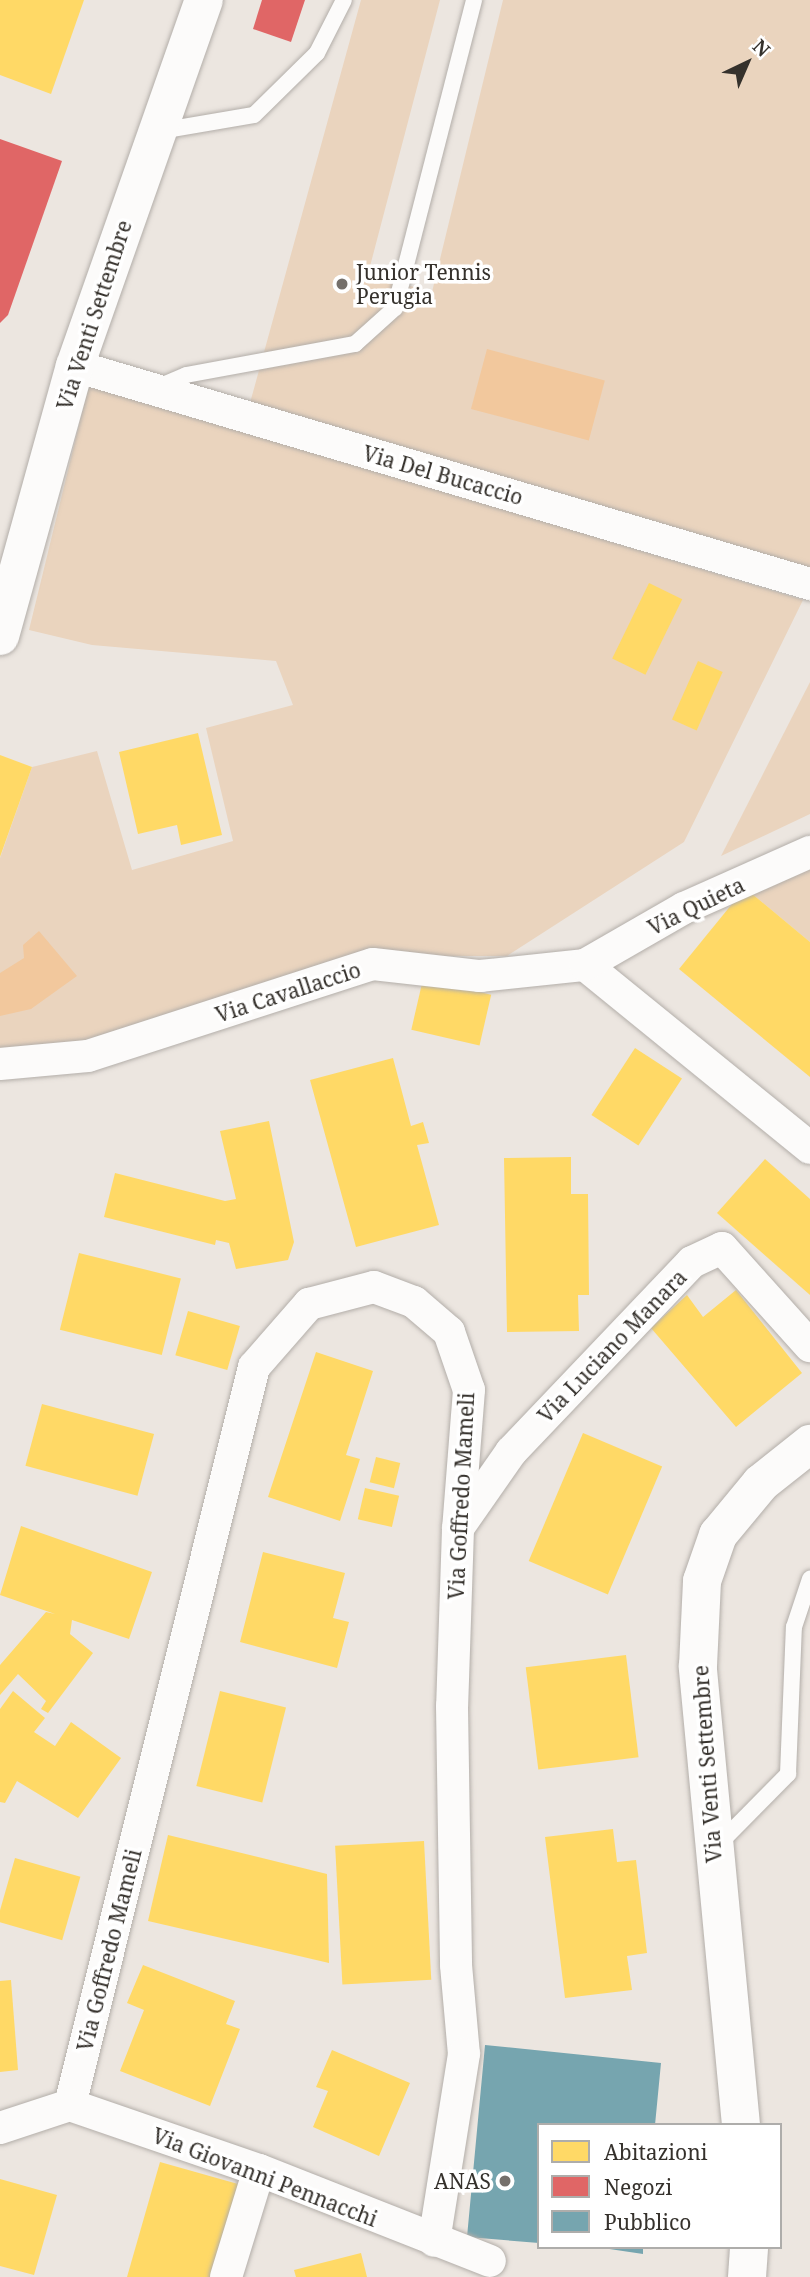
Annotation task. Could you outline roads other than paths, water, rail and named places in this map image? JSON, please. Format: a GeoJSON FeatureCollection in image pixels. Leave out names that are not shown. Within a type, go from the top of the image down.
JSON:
{"type":"FeatureCollection","features":[{"type":"Feature","properties":{"kind":"street","name":"Via Venti Settembre"},"geometry":{"type":"LineString","coordinates":[[0,636],[75,366],[154,132],[204,0]]}},
{"type":"Feature","properties":{"kind":"street","name":"Via Del Bucaccio"},"geometry":{"type":"LineString","coordinates":[[75,366],[810,584]]}},
{"type":"Feature","properties":{"kind":"street","name":"Via Quieta"},"geometry":{"type":"LineString","coordinates":[[585,965],[684,908],[810,852]]}},
{"type":"Feature","properties":{"kind":"street","name":"Via Cavallaccio"},"geometry":{"type":"LineString","coordinates":[[0,1064],[88,1056],[373,964],[480,976],[585,965]]}},
{"type":"Feature","properties":{"kind":"street"},"geometry":{"type":"LineString","coordinates":[[585,965],[810,1148]]}},
{"type":"Feature","properties":{"kind":"street","name":"Via Luciano Manara"},"geometry":{"type":"LineString","coordinates":[[458,1529],[511,1452],[692,1262],[722,1248],[810,1346]]}},
{"type":"Feature","properties":{"kind":"street","name":"Via Goffredo Mameli"},"geometry":{"type":"LineString","coordinates":[[70,2105],[254,1367],[309,1304],[374,1287],[414,1302],[449,1332],[469,1390],[458,1529],[452,1706],[456,1965],[464,2054],[434,2241]]}},
{"type":"Feature","properties":{"kind":"street","name":"Via Venti Settembre"},"geometry":{"type":"LineString","coordinates":[[741,2123],[712,1851],[698,1666],[702,1581],[718,1535],[761,1483],[795,1451],[810,1444]]}},
{"type":"Feature","properties":{"kind":"street"},"geometry":{"type":"LineString","coordinates":[[0,2128],[70,2105]]}},
{"type":"Feature","properties":{"kind":"street","name":"Via Giovanni Pennacchi"},"geometry":{"type":"LineString","coordinates":[[70,2105],[259,2169],[490,2262]]}},
{"type":"Feature","properties":{"kind":"street"},"geometry":{"type":"LineString","coordinates":[[226,2277],[259,2169]]}},
{"type":"Feature","properties":{"kind":"street"},"geometry":{"type":"LineString","coordinates":[[747,2277],[749,2249]]}},
{"type":"Feature","properties":{"kind":"lane"},"geometry":{"type":"LineString","coordinates":[[154,132],[254,115],[317,52],[344,0]]}},
{"type":"Feature","properties":{"kind":"lane"},"geometry":{"type":"LineString","coordinates":[[153,389],[186,375],[355,344],[395,308],[474,0]]}},
{"type":"Feature","properties":{"kind":"lane"},"geometry":{"type":"LineString","coordinates":[[712,1851],[788,1774],[794,1627],[810,1579]]}},
{"type":"Feature","properties":{"kind":"place","name":"Junior Tennis Perugia"},"geometry":{"type":"Point","coordinates":[342,284]}},
{"type":"Feature","properties":{"kind":"place","name":"ANAS"},"geometry":{"type":"Point","coordinates":[505,2181]}}]}
